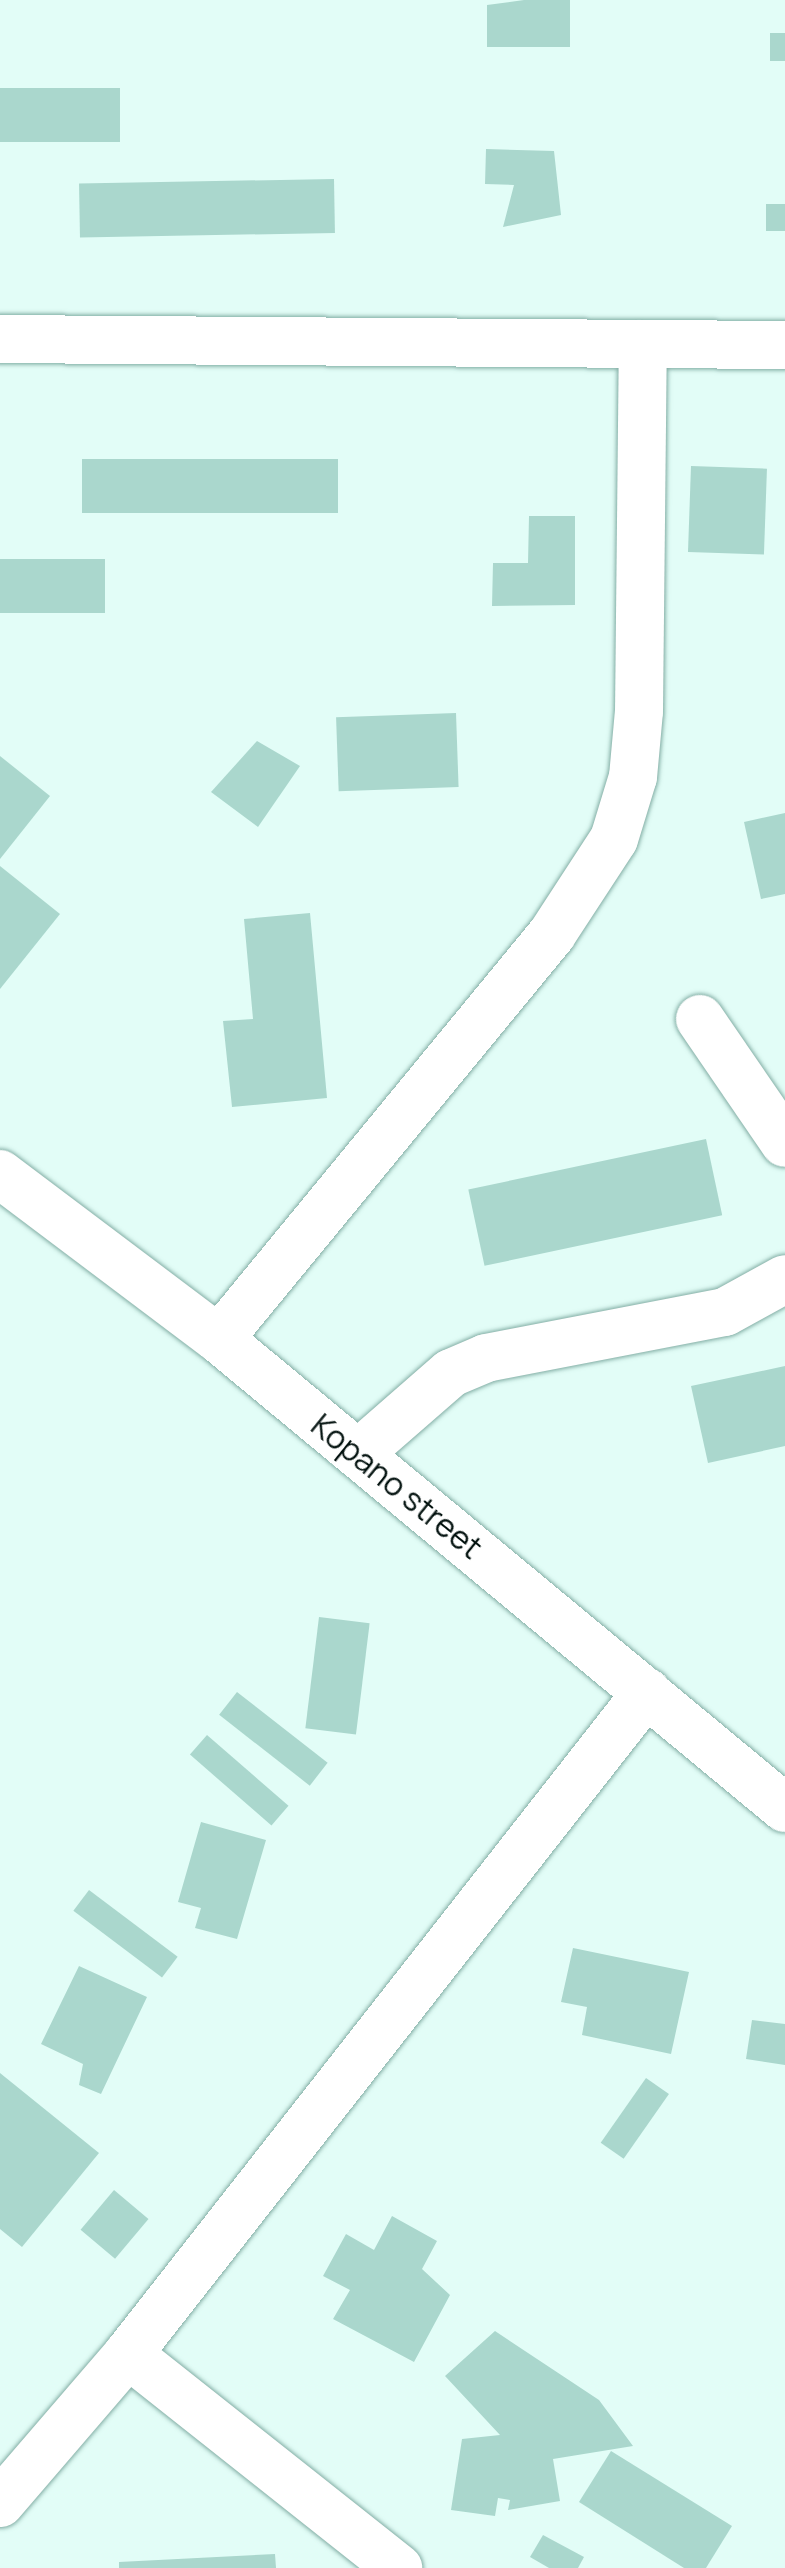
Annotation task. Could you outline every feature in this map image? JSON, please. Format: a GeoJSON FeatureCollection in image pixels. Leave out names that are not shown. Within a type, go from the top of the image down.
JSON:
{"type":"FeatureCollection","features":[{"type":"Feature","properties":{"kind":"street"},"geometry":{"type":"LineString","coordinates":[[0,339],[785,345]]}},
{"type":"Feature","properties":{"kind":"street"},"geometry":{"type":"LineString","coordinates":[[219,1339],[552,934],[619,828],[639,711],[643,344]]}},
{"type":"Feature","properties":{"kind":"street"},"geometry":{"type":"LineString","coordinates":[[700,1019],[785,1142]]}},
{"type":"Feature","properties":{"kind":"street","name":"Kopano street"},"geometry":{"type":"LineString","coordinates":[[0,1174],[219,1339],[785,1808]]}},
{"type":"Feature","properties":{"kind":"street"},"geometry":{"type":"LineString","coordinates":[[358,1454],[451,1373],[486,1358],[725,1312],[785,1279]]}},
{"type":"Feature","properties":{"kind":"street"},"geometry":{"type":"LineString","coordinates":[[0,2503],[128,2354],[648,1692]]}},
{"type":"Feature","properties":{"kind":"street"},"geometry":{"type":"LineString","coordinates":[[128,2354],[398,2568]]}},
{"type":"Feature","properties":{"kind":"building"},"geometry":{"type":"Polygon","coordinates":[[[570,0],[570,47],[487,47],[487,5],[570,0]]]}},
{"type":"Feature","properties":{"kind":"building"},"geometry":{"type":"Polygon","coordinates":[[[770,33],[785,33],[785,61],[770,61],[770,33]]]}},
{"type":"Feature","properties":{"kind":"building"},"geometry":{"type":"Polygon","coordinates":[[[0,88],[120,88],[120,142],[0,142],[0,88]]]}},
{"type":"Feature","properties":{"kind":"building"},"geometry":{"type":"Polygon","coordinates":[[[486,149],[554,151],[561,215],[503,227],[514,185],[485,184],[486,149]]]}},
{"type":"Feature","properties":{"kind":"building"},"geometry":{"type":"Polygon","coordinates":[[[334,179],[335,233],[80,237],[79,183],[334,179]]]}},
{"type":"Feature","properties":{"kind":"building"},"geometry":{"type":"Polygon","coordinates":[[[766,204],[785,204],[785,231],[766,231],[766,204]]]}},
{"type":"Feature","properties":{"kind":"building"},"geometry":{"type":"Polygon","coordinates":[[[82,459],[338,459],[338,513],[82,513],[82,459]]]}},
{"type":"Feature","properties":{"kind":"building"},"geometry":{"type":"Polygon","coordinates":[[[691,466],[767,469],[764,555],[688,552],[691,466]]]}},
{"type":"Feature","properties":{"kind":"building"},"geometry":{"type":"Polygon","coordinates":[[[529,516],[575,516],[575,605],[492,606],[493,563],[528,563],[529,516]]]}},
{"type":"Feature","properties":{"kind":"building"},"geometry":{"type":"Polygon","coordinates":[[[0,559],[105,559],[105,613],[0,613],[0,559]]]}},
{"type":"Feature","properties":{"kind":"building"},"geometry":{"type":"Polygon","coordinates":[[[456,713],[459,787],[339,791],[336,717],[456,713]]]}},
{"type":"Feature","properties":{"kind":"building"},"geometry":{"type":"Polygon","coordinates":[[[257,741],[300,766],[258,827],[211,792],[257,741]]]}},
{"type":"Feature","properties":{"kind":"building"},"geometry":{"type":"Polygon","coordinates":[[[0,756],[50,796],[0,859],[0,756]]]}},
{"type":"Feature","properties":{"kind":"building"},"geometry":{"type":"Polygon","coordinates":[[[785,813],[785,894],[761,899],[744,822],[785,813]]]}},
{"type":"Feature","properties":{"kind":"building"},"geometry":{"type":"Polygon","coordinates":[[[0,866],[60,914],[0,989],[0,866]]]}},
{"type":"Feature","properties":{"kind":"building"},"geometry":{"type":"Polygon","coordinates":[[[310,913],[327,1098],[232,1107],[223,1021],[253,1019],[244,919],[310,913]]]}},
{"type":"Feature","properties":{"kind":"building"},"geometry":{"type":"Polygon","coordinates":[[[706,1139],[722,1215],[485,1266],[468,1190],[706,1139]]]}},
{"type":"Feature","properties":{"kind":"building"},"geometry":{"type":"Polygon","coordinates":[[[785,1366],[785,1446],[708,1463],[691,1386],[785,1366]]]}},
{"type":"Feature","properties":{"kind":"building"},"geometry":{"type":"Polygon","coordinates":[[[319,1617],[370,1623],[356,1734],[305,1728],[319,1617]]]}},
{"type":"Feature","properties":{"kind":"building"},"geometry":{"type":"Polygon","coordinates":[[[237,1692],[328,1763],[310,1786],[219,1715],[237,1692]]]}},
{"type":"Feature","properties":{"kind":"building"},"geometry":{"type":"Polygon","coordinates":[[[207,1735],[289,1806],[271,1825],[190,1755],[207,1735]]]}},
{"type":"Feature","properties":{"kind":"building"},"geometry":{"type":"Polygon","coordinates":[[[201,1822],[266,1840],[237,1939],[195,1928],[201,1908],[178,1902],[201,1822]]]}},
{"type":"Feature","properties":{"kind":"building"},"geometry":{"type":"Polygon","coordinates":[[[89,1890],[178,1957],[162,1978],[73,1911],[89,1890]]]}},
{"type":"Feature","properties":{"kind":"building"},"geometry":{"type":"Polygon","coordinates":[[[573,1948],[689,1972],[671,2054],[582,2035],[587,2007],[561,2002],[573,1948]]]}},
{"type":"Feature","properties":{"kind":"building"},"geometry":{"type":"Polygon","coordinates":[[[79,1966],[147,1997],[101,2094],[79,2085],[83,2064],[41,2044],[79,1966]]]}},
{"type":"Feature","properties":{"kind":"building"},"geometry":{"type":"Polygon","coordinates":[[[752,2020],[785,2024],[785,2065],[746,2059],[752,2020]]]}},
{"type":"Feature","properties":{"kind":"building"},"geometry":{"type":"Polygon","coordinates":[[[0,2073],[99,2153],[22,2247],[0,2229],[0,2073]]]}},
{"type":"Feature","properties":{"kind":"building"},"geometry":{"type":"Polygon","coordinates":[[[646,2078],[669,2094],[624,2159],[601,2143],[646,2078]]]}},
{"type":"Feature","properties":{"kind":"building"},"geometry":{"type":"Polygon","coordinates":[[[114,2190],[148,2219],[115,2259],[81,2230],[114,2190]]]}},
{"type":"Feature","properties":{"kind":"building"},"geometry":{"type":"Polygon","coordinates":[[[392,2216],[437,2241],[422,2269],[450,2295],[414,2362],[333,2319],[350,2290],[323,2276],[346,2234],[374,2250],[392,2216]]]}},
{"type":"Feature","properties":{"kind":"building"},"geometry":{"type":"Polygon","coordinates":[[[495,2331],[599,2400],[633,2446],[553,2459],[560,2501],[508,2510],[510,2500],[498,2498],[495,2516],[451,2510],[462,2439],[500,2435],[445,2376],[495,2331]]]}},
{"type":"Feature","properties":{"kind":"building"},"geometry":{"type":"Polygon","coordinates":[[[611,2451],[732,2526],[706,2568],[684,2568],[579,2502],[611,2451]]]}},
{"type":"Feature","properties":{"kind":"building"},"geometry":{"type":"Polygon","coordinates":[[[543,2535],[584,2557],[578,2568],[549,2568],[530,2557],[543,2535]]]}},
{"type":"Feature","properties":{"kind":"building"},"geometry":{"type":"Polygon","coordinates":[[[275,2554],[276,2568],[119,2568],[119,2562],[275,2554]]]}}]}
